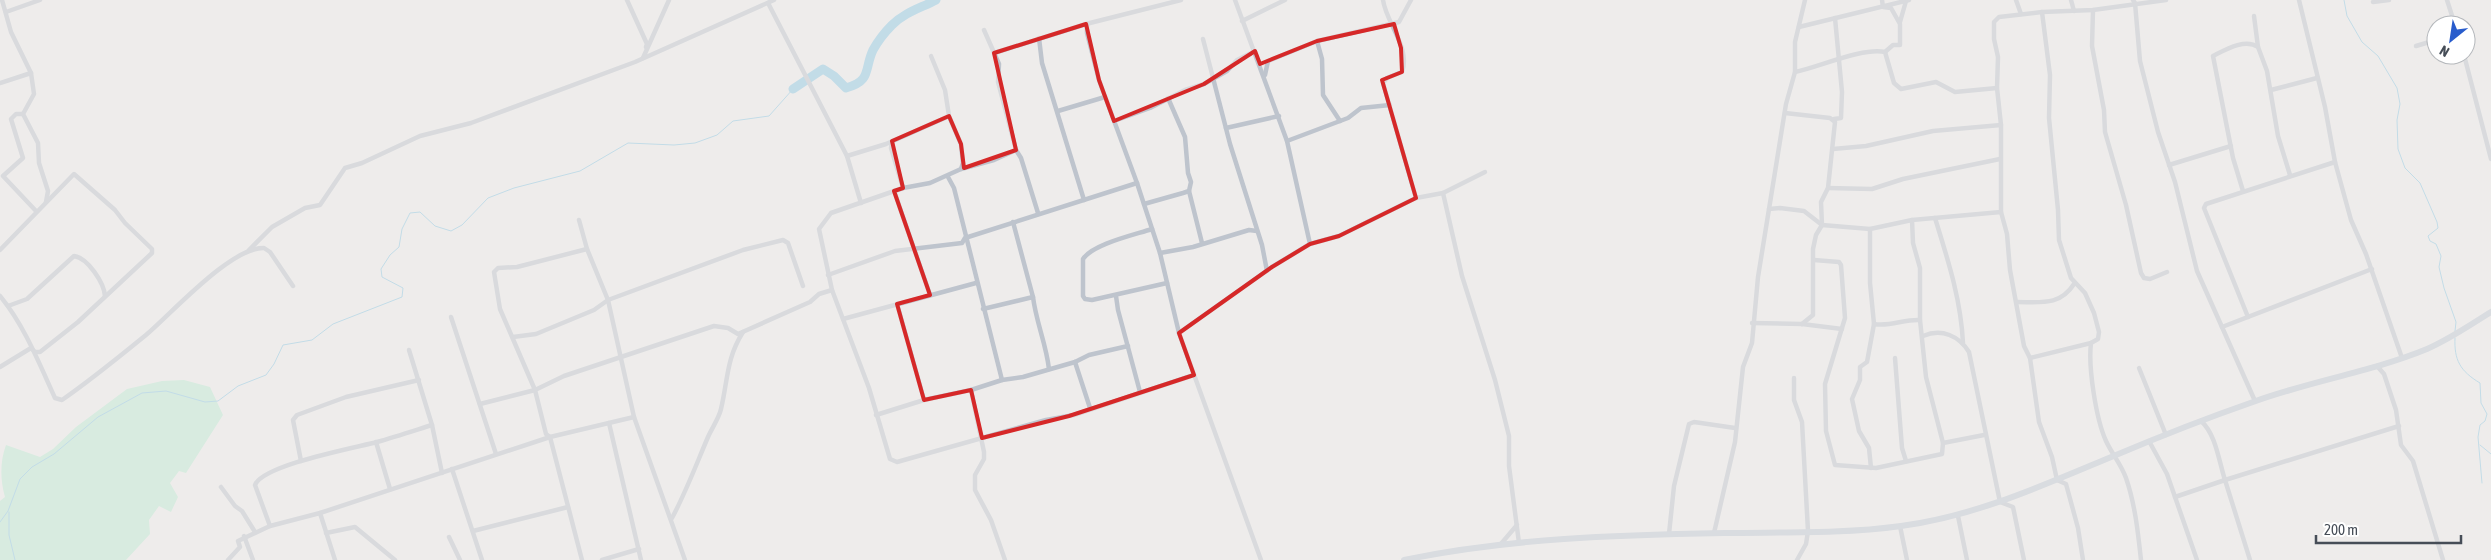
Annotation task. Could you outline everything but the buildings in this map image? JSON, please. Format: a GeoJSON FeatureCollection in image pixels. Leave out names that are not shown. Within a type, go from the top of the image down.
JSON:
{"type":"FeatureCollection","features":[{"type":"Feature","properties":{"kind":"main road"},"geometry":{"type":"LineString","coordinates":[[1404,560],[1435,557],[1500,545],[1592,536],[1808,531],[1900,526],[1958,516],[2057,480],[2149,441],[2255,401],[2402,358],[2441,342],[2491,312]]}},
{"type":"Feature","properties":{"kind":"street"},"geometry":{"type":"LineString","coordinates":[[2,0],[11,32],[31,73],[34,94],[23,114]]}},
{"type":"Feature","properties":{"kind":"street"},"geometry":{"type":"LineString","coordinates":[[6,12],[40,0]]}},
{"type":"Feature","properties":{"kind":"street"},"geometry":{"type":"LineString","coordinates":[[627,0],[647,44],[643,58]]}},
{"type":"Feature","properties":{"kind":"street"},"geometry":{"type":"LineString","coordinates":[[643,58],[669,0]]}},
{"type":"Feature","properties":{"kind":"street"},"geometry":{"type":"LineString","coordinates":[[0,296],[8,306],[31,348],[55,398],[62,400],[147,334],[186,297],[249,250],[272,227],[305,208],[320,205],[345,168],[362,163],[420,136],[471,123],[643,58],[774,0]]}},
{"type":"Feature","properties":{"kind":"street"},"geometry":{"type":"LineString","coordinates":[[994,53],[1087,24],[1180,0]]}},
{"type":"Feature","properties":{"kind":"street"},"geometry":{"type":"LineString","coordinates":[[1235,0],[1279,116],[1310,244]]}},
{"type":"Feature","properties":{"kind":"street"},"geometry":{"type":"LineString","coordinates":[[1242,21],[1285,0]]}},
{"type":"Feature","properties":{"kind":"street"},"geometry":{"type":"LineString","coordinates":[[1384,0],[1384,6],[1394,24],[1404,67],[1402,72],[1383,81],[1416,198]]}},
{"type":"Feature","properties":{"kind":"street"},"geometry":{"type":"LineString","coordinates":[[1265,79],[1268,61],[1317,41],[1399,22],[1411,0]]}},
{"type":"Feature","properties":{"kind":"street"},"geometry":{"type":"LineString","coordinates":[[1714,533],[1735,442],[1743,382],[1743,367],[1752,343],[1752,323],[1769,209],[1785,113],[1795,72],[1795,42],[1805,0]]}},
{"type":"Feature","properties":{"kind":"street"},"geometry":{"type":"LineString","coordinates":[[1882,0],[1883,7]]}},
{"type":"Feature","properties":{"kind":"street"},"geometry":{"type":"LineString","coordinates":[[1799,27],[1908,0]]}},
{"type":"Feature","properties":{"kind":"street"},"geometry":{"type":"LineString","coordinates":[[1795,72],[1863,53],[1886,52],[1892,46],[1900,45],[1900,24],[1908,0]]}},
{"type":"Feature","properties":{"kind":"street"},"geometry":{"type":"LineString","coordinates":[[2016,0],[2021,14]]}},
{"type":"Feature","properties":{"kind":"street"},"geometry":{"type":"LineString","coordinates":[[2071,0],[2074,11]]}},
{"type":"Feature","properties":{"kind":"street"},"geometry":{"type":"LineString","coordinates":[[2083,560],[2078,528],[2066,484],[2057,480],[2052,457],[2039,422],[2030,358],[2024,346],[2010,270],[2007,234],[2001,212],[2001,125],[1997,88],[1998,57],[1994,39],[1994,22],[1999,17],[2021,14],[2093,10],[2134,2],[2166,0]]}},
{"type":"Feature","properties":{"kind":"street"},"geometry":{"type":"LineString","coordinates":[[2299,0],[2325,106],[2334,162],[2353,226],[2372,269],[2402,358]]}},
{"type":"Feature","properties":{"kind":"street"},"geometry":{"type":"LineString","coordinates":[[2373,2],[2389,0]]}},
{"type":"Feature","properties":{"kind":"street"},"geometry":{"type":"LineString","coordinates":[[2447,0],[2452,15]]}},
{"type":"Feature","properties":{"kind":"street"},"geometry":{"type":"LineString","coordinates":[[2134,2],[2140,61],[2197,271],[2255,401]]}},
{"type":"Feature","properties":{"kind":"street"},"geometry":{"type":"LineString","coordinates":[[768,3],[847,156],[861,203]]}},
{"type":"Feature","properties":{"kind":"street"},"geometry":{"type":"LineString","coordinates":[[1883,7],[1891,8],[1900,24]]}},
{"type":"Feature","properties":{"kind":"street"},"geometry":{"type":"LineString","coordinates":[[2093,10],[2092,46],[2104,110],[2105,132],[2126,205],[2141,273],[2144,278],[2150,279],[2167,272]]}},
{"type":"Feature","properties":{"kind":"street"},"geometry":{"type":"LineString","coordinates":[[2030,358],[2091,344],[2099,336],[2094,313],[2084,293],[2074,284],[2059,240],[2049,118],[2050,75],[2042,12]]}},
{"type":"Feature","properties":{"kind":"street"},"geometry":{"type":"LineString","coordinates":[[2254,16],[2258,47],[2271,90],[2278,136],[2290,175]]}},
{"type":"Feature","properties":{"kind":"street"},"geometry":{"type":"LineString","coordinates":[[1785,113],[1834,119],[1841,118],[1842,92],[1835,18]]}},
{"type":"Feature","properties":{"kind":"street"},"geometry":{"type":"LineString","coordinates":[[1087,24],[1087,33],[1105,97],[1160,252],[1179,333],[1260,560]]}},
{"type":"Feature","properties":{"kind":"street"},"geometry":{"type":"LineString","coordinates":[[984,30],[1000,68],[998,82],[1016,150],[1021,158],[1038,213]]}},
{"type":"Feature","properties":{"kind":"street"},"geometry":{"type":"LineString","coordinates":[[1039,38],[1042,63],[1084,200]]}},
{"type":"Feature","properties":{"kind":"street"},"geometry":{"type":"LineString","coordinates":[[1203,39],[1226,128],[1246,190],[1254,225],[1262,245],[1267,271]]}},
{"type":"Feature","properties":{"kind":"street"},"geometry":{"type":"LineString","coordinates":[[1317,41],[1322,59],[1323,96],[1340,122]]}},
{"type":"Feature","properties":{"kind":"street"},"geometry":{"type":"LineString","coordinates":[[2416,46],[2426,43]]}},
{"type":"Feature","properties":{"kind":"street"},"geometry":{"type":"LineString","coordinates":[[2242,190],[2213,56],[2248,44],[2258,47]]}},
{"type":"Feature","properties":{"kind":"street"},"geometry":{"type":"LineString","coordinates":[[1114,121],[1214,79],[1228,71],[1237,60],[1255,51]]}},
{"type":"Feature","properties":{"kind":"street"},"geometry":{"type":"LineString","coordinates":[[1886,52],[1894,82],[1900,89],[1936,82],[1955,92],[1997,88]]}},
{"type":"Feature","properties":{"kind":"street"},"geometry":{"type":"LineString","coordinates":[[931,56],[946,90],[949,116],[961,144],[964,163],[961,169]]}},
{"type":"Feature","properties":{"kind":"street"},"geometry":{"type":"LineString","coordinates":[[2467,65],[2491,159]]}},
{"type":"Feature","properties":{"kind":"street"},"geometry":{"type":"LineString","coordinates":[[0,83],[31,73]]}},
{"type":"Feature","properties":{"kind":"street"},"geometry":{"type":"LineString","coordinates":[[2271,90],[2317,78]]}},
{"type":"Feature","properties":{"kind":"street"},"geometry":{"type":"LineString","coordinates":[[1058,111],[1105,97]]}},
{"type":"Feature","properties":{"kind":"street"},"geometry":{"type":"LineString","coordinates":[[1168,98],[1185,137],[1188,173],[1191,182],[1189,191],[1202,243]]}},
{"type":"Feature","properties":{"kind":"street"},"geometry":{"type":"LineString","coordinates":[[1286,141],[1340,122],[1361,108],[1390,105]]}},
{"type":"Feature","properties":{"kind":"street"},"geometry":{"type":"LineString","coordinates":[[23,114],[16,114],[11,119],[23,158],[1,177],[36,211]]}},
{"type":"Feature","properties":{"kind":"street"},"geometry":{"type":"LineString","coordinates":[[23,114],[38,143],[39,163],[48,191],[45,203]]}},
{"type":"Feature","properties":{"kind":"street"},"geometry":{"type":"LineString","coordinates":[[847,156],[886,144],[949,116]]}},
{"type":"Feature","properties":{"kind":"street"},"geometry":{"type":"LineString","coordinates":[[1226,128],[1279,116]]}},
{"type":"Feature","properties":{"kind":"street"},"geometry":{"type":"LineString","coordinates":[[1802,324],[1813,315],[1816,234],[1822,225],[1821,202],[1828,188],[1836,122],[1834,119]]}},
{"type":"Feature","properties":{"kind":"street"},"geometry":{"type":"LineString","coordinates":[[1833,149],[1866,146],[1933,131],[2001,125]]}},
{"type":"Feature","properties":{"kind":"street"},"geometry":{"type":"LineString","coordinates":[[892,140],[891,148],[903,188]]}},
{"type":"Feature","properties":{"kind":"street"},"geometry":{"type":"LineString","coordinates":[[886,144],[891,148]]}},
{"type":"Feature","properties":{"kind":"street"},"geometry":{"type":"LineString","coordinates":[[2169,165],[2231,146]]}},
{"type":"Feature","properties":{"kind":"street"},"geometry":{"type":"LineString","coordinates":[[1016,150],[994,160],[961,169],[948,177],[903,188],[831,213],[819,229],[832,290],[890,460],[897,462],[1074,415],[1090,408],[1194,375]]}},
{"type":"Feature","properties":{"kind":"street"},"geometry":{"type":"LineString","coordinates":[[1828,188],[1872,189],[1903,180],[2000,160]]}},
{"type":"Feature","properties":{"kind":"street"},"geometry":{"type":"LineString","coordinates":[[2248,317],[2204,208],[2209,202],[2242,190],[2334,162]]}},
{"type":"Feature","properties":{"kind":"street"},"geometry":{"type":"LineString","coordinates":[[964,163],[968,167]]}},
{"type":"Feature","properties":{"kind":"street"},"geometry":{"type":"LineString","coordinates":[[1179,333],[1267,271],[1310,244],[1339,236],[1416,198],[1442,194],[1485,172]]}},
{"type":"Feature","properties":{"kind":"street"},"geometry":{"type":"LineString","coordinates":[[0,250],[74,174],[116,210],[125,223],[150,246],[152,254],[72,327],[40,352],[35,352],[31,348]]}},
{"type":"Feature","properties":{"kind":"street"},"geometry":{"type":"LineString","coordinates":[[948,177],[954,188],[976,283],[1002,380]]}},
{"type":"Feature","properties":{"kind":"street"},"geometry":{"type":"LineString","coordinates":[[828,275],[895,251],[962,243],[965,238],[1031,218],[1038,213],[1137,183]]}},
{"type":"Feature","properties":{"kind":"street"},"geometry":{"type":"LineString","coordinates":[[894,191],[930,295]]}},
{"type":"Feature","properties":{"kind":"street"},"geometry":{"type":"LineString","coordinates":[[1144,204],[1189,191]]}},
{"type":"Feature","properties":{"kind":"street"},"geometry":{"type":"LineString","coordinates":[[1442,194],[1462,276],[1495,380],[1509,436],[1509,466],[1519,543]]}},
{"type":"Feature","properties":{"kind":"street"},"geometry":{"type":"LineString","coordinates":[[1769,209],[1780,208],[1804,211],[1822,225],[1870,229],[1912,220],[2001,212]]}},
{"type":"Feature","properties":{"kind":"street"},"geometry":{"type":"LineString","coordinates":[[1935,218],[1956,285],[1962,318],[1963,343]]}},
{"type":"Feature","properties":{"kind":"street"},"geometry":{"type":"LineString","coordinates":[[580,220],[586,249],[608,300],[634,416],[672,518],[685,560]]}},
{"type":"Feature","properties":{"kind":"street"},"geometry":{"type":"LineString","coordinates":[[1814,260],[1838,262],[1841,265],[1845,318],[1825,384],[1826,431],[1834,465],[1870,468],[1888,467],[1942,454],[1943,443],[1926,377],[1920,320],[1920,268],[1913,242],[1912,220]]}},
{"type":"Feature","properties":{"kind":"street"},"geometry":{"type":"LineString","coordinates":[[1013,222],[1039,326],[1046,344],[1049,368]]}},
{"type":"Feature","properties":{"kind":"street"},"geometry":{"type":"LineString","coordinates":[[1249,230],[1254,225]]}},
{"type":"Feature","properties":{"kind":"street"},"geometry":{"type":"LineString","coordinates":[[1152,229],[1086,254],[1083,259],[1085,299],[1092,300],[1116,296],[1167,283]]}},
{"type":"Feature","properties":{"kind":"street"},"geometry":{"type":"LineString","coordinates":[[1870,229],[1870,283],[1874,324],[1866,362],[1860,366],[1860,380],[1852,399],[1859,430],[1868,448],[1870,468]]}},
{"type":"Feature","properties":{"kind":"street"},"geometry":{"type":"LineString","coordinates":[[1160,252],[1249,230],[1256,231]]}},
{"type":"Feature","properties":{"kind":"street"},"geometry":{"type":"LineString","coordinates":[[513,337],[536,334],[594,310],[608,300],[743,250],[783,240],[788,242],[803,286]]}},
{"type":"Feature","properties":{"kind":"street"},"geometry":{"type":"LineString","coordinates":[[249,250],[264,248],[270,252],[293,286]]}},
{"type":"Feature","properties":{"kind":"street"},"geometry":{"type":"LineString","coordinates":[[582,560],[550,437],[546,434],[535,390],[498,303],[495,270],[517,267],[586,249]]}},
{"type":"Feature","properties":{"kind":"street"},"geometry":{"type":"LineString","coordinates":[[8,306],[27,299],[74,256],[78,256],[96,274],[104,289],[105,296]]}},
{"type":"Feature","properties":{"kind":"street"},"geometry":{"type":"LineString","coordinates":[[2222,327],[2372,269]]}},
{"type":"Feature","properties":{"kind":"street"},"geometry":{"type":"LineString","coordinates":[[843,319],[976,283]]}},
{"type":"Feature","properties":{"kind":"street"},"geometry":{"type":"LineString","coordinates":[[2017,302],[2053,301],[2065,296],[2074,284]]}},
{"type":"Feature","properties":{"kind":"street"},"geometry":{"type":"LineString","coordinates":[[104,289],[112,291]]}},
{"type":"Feature","properties":{"kind":"street"},"geometry":{"type":"LineString","coordinates":[[480,404],[535,390],[564,376],[714,326],[728,328],[738,334],[810,302],[824,291],[832,290]]}},
{"type":"Feature","properties":{"kind":"street"},"geometry":{"type":"LineString","coordinates":[[1116,296],[1140,392]]}},
{"type":"Feature","properties":{"kind":"street"},"geometry":{"type":"LineString","coordinates":[[983,309],[1033,297]]}},
{"type":"Feature","properties":{"kind":"street"},"geometry":{"type":"LineString","coordinates":[[897,304],[924,400]]}},
{"type":"Feature","properties":{"kind":"street"},"geometry":{"type":"LineString","coordinates":[[451,317],[496,454]]}},
{"type":"Feature","properties":{"kind":"street"},"geometry":{"type":"LineString","coordinates":[[1874,324],[1883,326],[1909,320],[1920,320]]}},
{"type":"Feature","properties":{"kind":"street"},"geometry":{"type":"LineString","coordinates":[[1752,323],[1802,324],[1842,329]]}},
{"type":"Feature","properties":{"kind":"street"},"geometry":{"type":"LineString","coordinates":[[672,518],[690,483],[704,446],[721,412],[730,359],[734,346],[744,332]]}},
{"type":"Feature","properties":{"kind":"street"},"geometry":{"type":"LineString","coordinates":[[1923,336],[1944,334],[1956,337],[1969,352],[1975,375],[1984,434],[2000,502],[2013,507],[2024,560]]}},
{"type":"Feature","properties":{"kind":"street"},"geometry":{"type":"LineString","coordinates":[[2091,344],[2093,386],[2105,438],[2126,476],[2133,500],[2142,560]]}},
{"type":"Feature","properties":{"kind":"street"},"geometry":{"type":"LineString","coordinates":[[876,415],[924,400],[971,390],[1002,380],[1023,377],[1075,362],[1089,354],[1128,346]]}},
{"type":"Feature","properties":{"kind":"street"},"geometry":{"type":"LineString","coordinates":[[0,367],[31,348]]}},
{"type":"Feature","properties":{"kind":"street"},"geometry":{"type":"LineString","coordinates":[[409,350],[432,425],[442,473]]}},
{"type":"Feature","properties":{"kind":"street"},"geometry":{"type":"LineString","coordinates":[[1895,358],[1902,448],[1906,462]]}},
{"type":"Feature","properties":{"kind":"street"},"geometry":{"type":"LineString","coordinates":[[1075,362],[1090,408]]}},
{"type":"Feature","properties":{"kind":"street"},"geometry":{"type":"LineString","coordinates":[[2384,374],[2390,362]]}},
{"type":"Feature","properties":{"kind":"street"},"geometry":{"type":"LineString","coordinates":[[2376,366],[2384,374],[2399,426],[2401,445],[2412,460],[2443,560]]}},
{"type":"Feature","properties":{"kind":"street"},"geometry":{"type":"LineString","coordinates":[[2139,368],[2166,435]]}},
{"type":"Feature","properties":{"kind":"street"},"geometry":{"type":"LineString","coordinates":[[1794,378],[1794,400],[1802,422],[1808,531],[1806,544],[1797,560]]}},
{"type":"Feature","properties":{"kind":"street"},"geometry":{"type":"LineString","coordinates":[[301,461],[292,420],[297,415],[346,397],[419,380]]}},
{"type":"Feature","properties":{"kind":"street"},"geometry":{"type":"LineString","coordinates":[[971,390],[982,438],[984,459],[975,474],[975,490],[991,520],[1005,560]]}},
{"type":"Feature","properties":{"kind":"street"},"geometry":{"type":"LineString","coordinates":[[228,560],[240,547],[238,541],[244,536],[270,526],[320,512],[550,437],[634,416]]}},
{"type":"Feature","properties":{"kind":"street"},"geometry":{"type":"LineString","coordinates":[[2201,421],[2206,426],[2215,447],[2250,560]]}},
{"type":"Feature","properties":{"kind":"street"},"geometry":{"type":"LineString","coordinates":[[1669,534],[1674,486],[1689,424],[1694,422],[1736,428]]}},
{"type":"Feature","properties":{"kind":"street"},"geometry":{"type":"LineString","coordinates":[[609,423],[641,560]]}},
{"type":"Feature","properties":{"kind":"street"},"geometry":{"type":"LineString","coordinates":[[270,526],[256,490],[258,480],[301,461],[376,442],[432,425]]}},
{"type":"Feature","properties":{"kind":"street"},"geometry":{"type":"LineString","coordinates":[[2175,497],[2399,426]]}},
{"type":"Feature","properties":{"kind":"street"},"geometry":{"type":"LineString","coordinates":[[1943,443],[1984,434]]}},
{"type":"Feature","properties":{"kind":"street"},"geometry":{"type":"LineString","coordinates":[[2149,441],[2167,474],[2197,560]]}},
{"type":"Feature","properties":{"kind":"street"},"geometry":{"type":"LineString","coordinates":[[376,442],[390,489]]}},
{"type":"Feature","properties":{"kind":"street"},"geometry":{"type":"LineString","coordinates":[[452,469],[482,560]]}},
{"type":"Feature","properties":{"kind":"street"},"geometry":{"type":"LineString","coordinates":[[221,487],[235,506],[242,511],[255,532]]}},
{"type":"Feature","properties":{"kind":"street"},"geometry":{"type":"LineString","coordinates":[[473,531],[568,507]]}},
{"type":"Feature","properties":{"kind":"street"},"geometry":{"type":"LineString","coordinates":[[320,512],[335,560]]}},
{"type":"Feature","properties":{"kind":"street"},"geometry":{"type":"LineString","coordinates":[[1958,516],[1966,560]]}},
{"type":"Feature","properties":{"kind":"street"},"geometry":{"type":"LineString","coordinates":[[1500,545],[1517,525]]}},
{"type":"Feature","properties":{"kind":"street"},"geometry":{"type":"LineString","coordinates":[[1900,526],[1907,560]]}},
{"type":"Feature","properties":{"kind":"street"},"geometry":{"type":"LineString","coordinates":[[326,533],[355,527],[395,560]]}},
{"type":"Feature","properties":{"kind":"street"},"geometry":{"type":"LineString","coordinates":[[244,536],[253,560]]}},
{"type":"Feature","properties":{"kind":"street"},"geometry":{"type":"LineString","coordinates":[[449,537],[460,560]]}},
{"type":"Feature","properties":{"kind":"street"},"geometry":{"type":"LineString","coordinates":[[602,560],[638,550]]}},
{"type":"Feature","properties":{"kind":"highlighted area"},"geometry":{"type":"Polygon","coordinates":[[[1086,24],[1099,80],[1114,121],[1204,84],[1255,51],[1260,64],[1317,41],[1394,24],[1401,48],[1402,72],[1382,80],[1416,198],[1339,236],[1310,244],[1272,267],[1179,333],[1194,375],[1069,416],[982,438],[971,390],[924,400],[897,304],[930,295],[894,191],[903,188],[892,141],[949,116],[961,144],[964,168],[1016,150],[994,53],[1086,24]]]}},
{"type":"Feature","properties":{"kind":"green space"},"geometry":{"type":"Polygon","coordinates":[[[184,380],[210,387],[223,415],[186,473],[179,471],[170,483],[178,497],[171,512],[159,506],[149,520],[150,534],[126,560],[0,560],[0,501],[5,497],[1,471],[6,445],[40,457],[53,449],[76,427],[127,389],[162,381],[184,380]]]}},
{"type":"Feature","properties":{"kind":"waterway"},"geometry":{"type":"LineString","coordinates":[[793,89],[823,69],[834,76],[846,88],[860,82],[866,74],[873,50],[889,28],[908,13],[936,0]]}},
{"type":"Feature","properties":{"kind":"waterway"},"geometry":{"type":"LineString","coordinates":[[2344,0],[2347,16],[2362,42],[2378,56],[2397,88],[2400,104],[2397,120],[2398,149],[2405,168],[2420,183],[2437,222],[2438,228],[2428,236],[2430,241],[2436,244],[2441,256],[2439,267],[2456,322],[2455,331]]}},
{"type":"Feature","properties":{"kind":"waterway"},"geometry":{"type":"LineString","coordinates":[[0,522],[8,511],[20,479],[32,467],[54,454],[98,417],[142,393],[166,391],[205,402],[218,401],[238,386],[266,375],[274,364],[283,345],[312,340],[333,324],[402,297],[403,288],[382,277],[381,269],[390,255],[399,247],[402,229],[410,213],[420,212],[435,226],[451,231],[462,225],[488,198],[514,188],[580,171],[628,143],[674,145],[695,143],[717,135],[733,121],[769,116],[793,89]]}},
{"type":"Feature","properties":{"kind":"waterway"},"geometry":{"type":"LineString","coordinates":[[2455,338],[2457,359],[2463,369],[2480,383],[2481,403],[2487,414],[2485,421],[2480,425],[2478,437],[2482,483]]}},
{"type":"Feature","properties":{"kind":"waterway"},"geometry":{"type":"LineString","coordinates":[[2480,445],[2491,454]]}},
{"type":"Feature","properties":{"kind":"waterway"},"geometry":{"type":"LineString","coordinates":[[9,512],[9,535],[15,560]]}}]}
